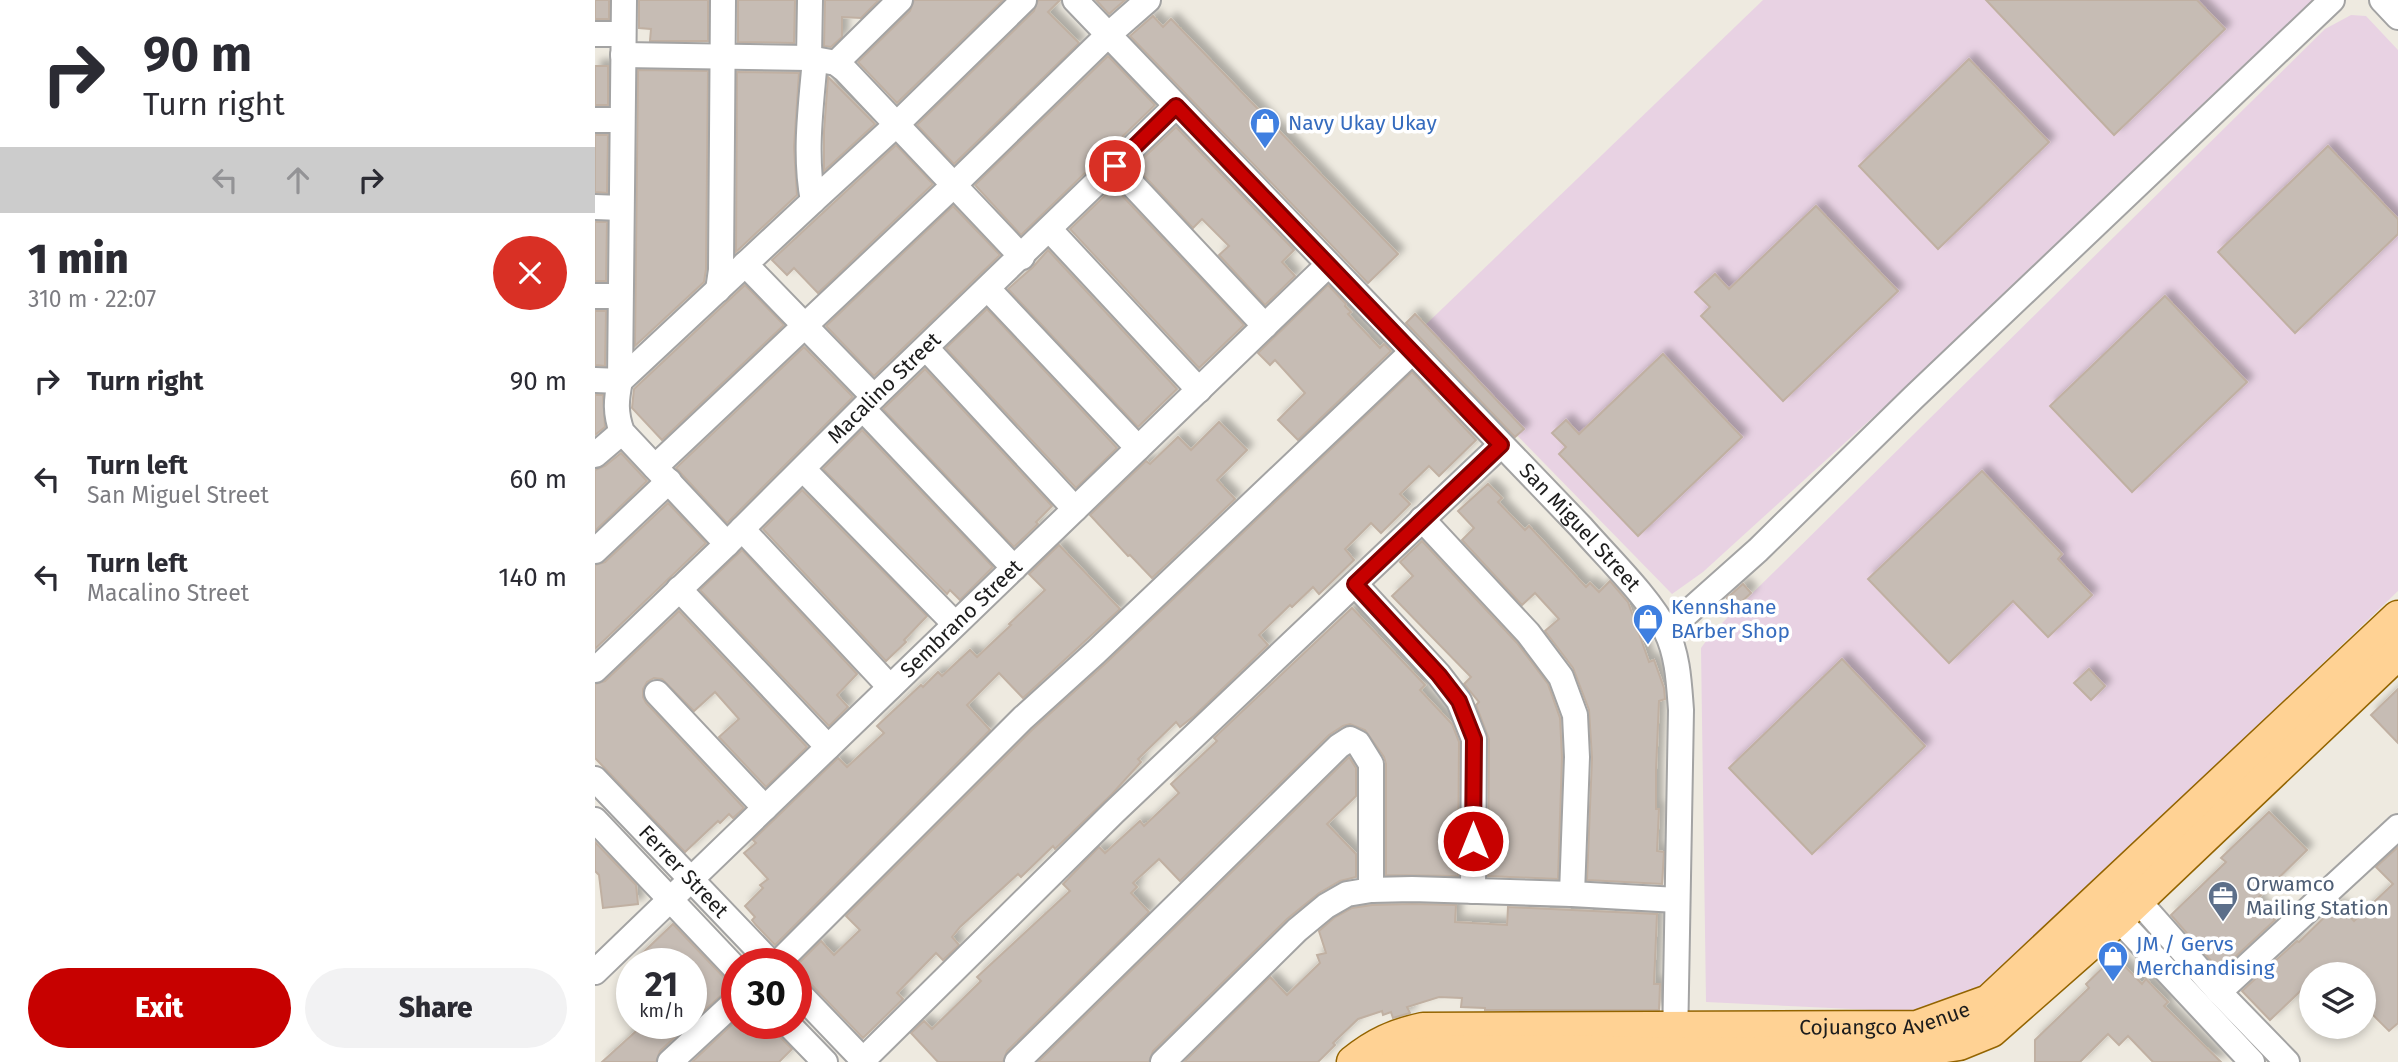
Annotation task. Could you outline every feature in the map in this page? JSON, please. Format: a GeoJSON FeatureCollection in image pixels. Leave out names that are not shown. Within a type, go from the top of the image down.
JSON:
{"type":"FeatureCollection","features":[{"type":"Feature","properties":{"kind":"main road","name":"Cojuangco Avenue"},"geometry":{"type":"LineString","coordinates":[[2118,900],[2398,617]]}},
{"type":"Feature","properties":{"kind":"main road","name":"Cojuangco Avenue"},"geometry":{"type":"LineString","coordinates":[[1353,1062],[1371,1047],[1389,1038],[1423,1029],[1675,1042],[1712,1048],[1917,1027],[1989,1001],[2118,900],[2398,653]]}},
{"type":"Feature","properties":{"kind":"main road","name":"Cojuangco Avenue"},"geometry":{"type":"LineString","coordinates":[[1396,1062],[1435,1052],[1556,1051],[1675,1042]]}},
{"type":"Feature","properties":{"kind":"street"},"geometry":{"type":"LineString","coordinates":[[624,0],[620,381],[616,402],[622,432],[662,474],[734,537],[890,687]]}},
{"type":"Feature","properties":{"kind":"street"},"geometry":{"type":"LineString","coordinates":[[718,290],[721,270],[723,0]]}},
{"type":"Feature","properties":{"kind":"street"},"geometry":{"type":"LineString","coordinates":[[810,0],[820,60],[809,123],[813,201]]}},
{"type":"Feature","properties":{"kind":"street"},"geometry":{"type":"LineString","coordinates":[[820,60],[900,0]]}},
{"type":"Feature","properties":{"kind":"street"},"geometry":{"type":"LineString","coordinates":[[595,380],[620,381],[897,124],[1024,0]]}},
{"type":"Feature","properties":{"kind":"street","name":"San Miguel Street"},"geometry":{"type":"LineString","coordinates":[[1075,0],[1581,527],[1648,604],[1667,631],[1678,671],[1681,710],[1675,1042]]}},
{"type":"Feature","properties":{"kind":"street"},"geometry":{"type":"LineString","coordinates":[[595,551],[662,474],[805,324],[1148,0]]}},
{"type":"Feature","properties":{"kind":"street"},"geometry":{"type":"LineString","coordinates":[[1667,631],[1758,550],[1913,398],[2332,0]]}},
{"type":"Feature","properties":{"kind":"street"},"geometry":{"type":"LineString","coordinates":[[2382,0],[2398,17]]}},
{"type":"Feature","properties":{"kind":"street"},"geometry":{"type":"LineString","coordinates":[[595,34],[623,45],[722,56],[820,60],[845,70],[1022,257]]}},
{"type":"Feature","properties":{"kind":"street","name":"Macalino Street"},"geometry":{"type":"LineString","coordinates":[[595,670],[1176,106]]}},
{"type":"Feature","properties":{"kind":"street"},"geometry":{"type":"LineString","coordinates":[[595,120],[622,120]]}},
{"type":"Feature","properties":{"kind":"street"},"geometry":{"type":"LineString","coordinates":[[1115,166],[1265,326]]}},
{"type":"Feature","properties":{"kind":"street"},"geometry":{"type":"LineString","coordinates":[[595,207],[621,208]]}},
{"type":"Feature","properties":{"kind":"street"},"geometry":{"type":"LineString","coordinates":[[1050,230],[1199,390]]}},
{"type":"Feature","properties":{"kind":"street"},"geometry":{"type":"LineString","coordinates":[[745,264],[805,324],[869,403],[1014,568]]}},
{"type":"Feature","properties":{"kind":"street","name":"Sembrano Street"},"geometry":{"type":"LineString","coordinates":[[595,972],[1328,265]]}},
{"type":"Feature","properties":{"kind":"street"},"geometry":{"type":"LineString","coordinates":[[988,289],[1138,448]]}},
{"type":"Feature","properties":{"kind":"street"},"geometry":{"type":"LineString","coordinates":[[595,296],[620,296]]}},
{"type":"Feature","properties":{"kind":"street"},"geometry":{"type":"LineString","coordinates":[[926,348],[1075,509]]}},
{"type":"Feature","properties":{"kind":"street"},"geometry":{"type":"LineString","coordinates":[[793,948],[1023,718],[1412,352]]}},
{"type":"Feature","properties":{"kind":"street"},"geometry":{"type":"LineString","coordinates":[[595,456],[622,432]]}},
{"type":"Feature","properties":{"kind":"street"},"geometry":{"type":"LineString","coordinates":[[812,1007],[863,1061],[1114,812],[1501,445]]}},
{"type":"Feature","properties":{"kind":"street"},"geometry":{"type":"LineString","coordinates":[[803,469],[955,624]]}},
{"type":"Feature","properties":{"kind":"street"},"geometry":{"type":"LineString","coordinates":[[1423,519],[1528,633],[1561,677],[1575,715],[1577,757],[1572,894]]}},
{"type":"Feature","properties":{"kind":"street"},"geometry":{"type":"LineString","coordinates":[[1355,584],[1439,675],[1459,701],[1474,739],[1473,891]]}},
{"type":"Feature","properties":{"kind":"street"},"geometry":{"type":"LineString","coordinates":[[679,589],[828,747]]}},
{"type":"Feature","properties":{"kind":"street"},"geometry":{"type":"LineString","coordinates":[[657,693],[765,808]]}},
{"type":"Feature","properties":{"kind":"street"},"geometry":{"type":"LineString","coordinates":[[1017,1062],[1251,831],[1339,746],[1350,739],[1358,743],[1371,764],[1371,890]]}},
{"type":"Feature","properties":{"kind":"street","name":"Ferrer Street"},"geometry":{"type":"LineString","coordinates":[[595,779],[757,948]]}},
{"type":"Feature","properties":{"kind":"street","name":"Ferrer Street"},"geometry":{"type":"LineString","coordinates":[[595,820],[721,953]]}},
{"type":"Feature","properties":{"kind":"street"},"geometry":{"type":"LineString","coordinates":[[2219,992],[2398,827]]}},
{"type":"Feature","properties":{"kind":"street"},"geometry":{"type":"LineString","coordinates":[[1163,1062],[1297,930],[1326,906],[1347,894],[1371,890],[1473,891],[1677,900]]}},
{"type":"Feature","properties":{"kind":"street"},"geometry":{"type":"LineString","coordinates":[[2118,900],[2219,992],[2287,1062]]}},
{"type":"Feature","properties":{"kind":"street"},"geometry":{"type":"LineString","coordinates":[[2118,900],[2252,1062]]}},
{"type":"Feature","properties":{"kind":"street"},"geometry":{"type":"LineString","coordinates":[[670,1062],[721,1015]]}},
{"type":"Feature","properties":{"kind":"street"},"geometry":{"type":"LineString","coordinates":[[803,1039],[825,1062]]}},
{"type":"Feature","properties":{"kind":"shaded area"},"geometry":{"type":"Polygon","coordinates":[[[1763,0],[2315,0],[1993,308],[1703,572],[1672,594],[1417,333],[1763,0]]]}},
{"type":"Feature","properties":{"kind":"shaded area"},"geometry":{"type":"Polygon","coordinates":[[[2351,15],[2366,16],[2398,50],[2398,591],[1980,992],[1916,1012],[1706,1002],[1701,648],[1712,633],[2325,29],[2351,15]]]}},
{"type":"Feature","properties":{"kind":"building"},"geometry":{"type":"Polygon","coordinates":[[[595,0],[609,0],[609,19],[595,19],[595,0]]]}},
{"type":"Feature","properties":{"kind":"building"},"geometry":{"type":"Polygon","coordinates":[[[639,0],[708,0],[708,41],[650,41],[651,29],[639,28],[639,0]]]}},
{"type":"Feature","properties":{"kind":"building"},"geometry":{"type":"Polygon","coordinates":[[[738,0],[795,0],[794,43],[738,42],[738,0]]]}},
{"type":"Feature","properties":{"kind":"building"},"geometry":{"type":"Polygon","coordinates":[[[825,0],[879,0],[861,18],[842,17],[842,37],[831,47],[824,46],[825,0]]]}},
{"type":"Feature","properties":{"kind":"building"},"geometry":{"type":"Polygon","coordinates":[[[914,0],[1003,0],[897,103],[858,62],[910,11],[914,0]]]}},
{"type":"Feature","properties":{"kind":"building"},"geometry":{"type":"Polygon","coordinates":[[[1038,0],[1060,0],[1048,12],[1079,43],[954,164],[917,125],[1034,11],[1038,0]]]}},
{"type":"Feature","properties":{"kind":"building"},"geometry":{"type":"Polygon","coordinates":[[[1096,0],[1125,0],[1109,14],[1096,0]]]}},
{"type":"Feature","properties":{"kind":"building"},"geometry":{"type":"Polygon","coordinates":[[[1986,0],[2197,0],[2225,29],[2114,135],[1986,0]]]}},
{"type":"Feature","properties":{"kind":"building"},"geometry":{"type":"Polygon","coordinates":[[[1153,16],[1163,27],[1171,19],[1398,254],[1368,283],[1130,36],[1153,16]]]}},
{"type":"Feature","properties":{"kind":"building"},"geometry":{"type":"Polygon","coordinates":[[[1108,56],[1155,105],[1021,235],[975,185],[1108,56]]]}},
{"type":"Feature","properties":{"kind":"building"},"geometry":{"type":"Polygon","coordinates":[[[1969,59],[2049,142],[1938,249],[1859,166],[1969,59]]]}},
{"type":"Feature","properties":{"kind":"building"},"geometry":{"type":"Polygon","coordinates":[[[595,66],[608,66],[608,105],[595,105],[595,66]]]}},
{"type":"Feature","properties":{"kind":"building"},"geometry":{"type":"Polygon","coordinates":[[[638,70],[708,71],[706,269],[704,282],[635,346],[638,70]]]}},
{"type":"Feature","properties":{"kind":"building"},"geometry":{"type":"Polygon","coordinates":[[[737,72],[799,73],[794,147],[797,195],[736,252],[737,72]]]}},
{"type":"Feature","properties":{"kind":"building"},"geometry":{"type":"Polygon","coordinates":[[[828,77],[875,124],[824,171],[824,131],[828,77]]]}},
{"type":"Feature","properties":{"kind":"building"},"geometry":{"type":"Polygon","coordinates":[[[1176,127],[1294,250],[1282,262],[1295,276],[1265,305],[1219,255],[1229,246],[1202,219],[1193,228],[1135,166],[1176,127]]]}},
{"type":"Feature","properties":{"kind":"building"},"geometry":{"type":"Polygon","coordinates":[[[595,135],[608,135],[607,193],[595,192],[595,135]]]}},
{"type":"Feature","properties":{"kind":"building"},"geometry":{"type":"Polygon","coordinates":[[[896,145],[933,184],[818,293],[794,268],[787,275],[772,260],[896,145]]]}},
{"type":"Feature","properties":{"kind":"building"},"geometry":{"type":"Polygon","coordinates":[[[2328,146],[2398,219],[2398,234],[2295,333],[2218,252],[2328,146]]]}},
{"type":"Feature","properties":{"kind":"building"},"geometry":{"type":"Polygon","coordinates":[[[1114,187],[1244,325],[1199,368],[1070,229],[1114,187]]]}},
{"type":"Feature","properties":{"kind":"building"},"geometry":{"type":"Polygon","coordinates":[[[953,206],[1000,255],[874,376],[826,326],[953,206]]]}},
{"type":"Feature","properties":{"kind":"building"},"geometry":{"type":"Polygon","coordinates":[[[1816,206],[1898,291],[1783,401],[1701,316],[1710,307],[1695,292],[1715,274],[1729,289],[1816,206]]]}},
{"type":"Feature","properties":{"kind":"building"},"geometry":{"type":"Polygon","coordinates":[[[595,222],[607,222],[606,281],[595,281],[595,222]]]}},
{"type":"Feature","properties":{"kind":"building"},"geometry":{"type":"Polygon","coordinates":[[[1048,250],[1177,389],[1138,427],[1008,289],[1048,250]]]}},
{"type":"Feature","properties":{"kind":"building"},"geometry":{"type":"Polygon","coordinates":[[[745,285],[784,325],[662,440],[632,408],[634,389],[745,285]]]}},
{"type":"Feature","properties":{"kind":"building"},"geometry":{"type":"Polygon","coordinates":[[[1328,285],[1346,304],[1351,312],[1348,314],[1380,348],[1384,344],[1391,351],[1298,440],[1278,420],[1305,393],[1275,360],[1270,365],[1258,353],[1328,285]]]}},
{"type":"Feature","properties":{"kind":"building"},"geometry":{"type":"Polygon","coordinates":[[[2165,296],[2247,382],[2132,492],[2050,406],[2165,296]]]}},
{"type":"Feature","properties":{"kind":"building"},"geometry":{"type":"Polygon","coordinates":[[[987,309],[1117,448],[1076,488],[946,348],[987,309]]]}},
{"type":"Feature","properties":{"kind":"building"},"geometry":{"type":"Polygon","coordinates":[[[595,311],[606,311],[605,366],[595,365],[595,311]]]}},
{"type":"Feature","properties":{"kind":"building"},"geometry":{"type":"Polygon","coordinates":[[[1415,314],[1524,429],[1515,437],[1406,323],[1415,314]]]}},
{"type":"Feature","properties":{"kind":"building"},"geometry":{"type":"Polygon","coordinates":[[[804,347],[853,397],[727,523],[676,468],[804,347]]]}},
{"type":"Feature","properties":{"kind":"building"},"geometry":{"type":"Polygon","coordinates":[[[1663,354],[1742,437],[1638,536],[1559,454],[1566,447],[1552,433],[1566,420],[1579,434],[1663,354]]]}},
{"type":"Feature","properties":{"kind":"building"},"geometry":{"type":"Polygon","coordinates":[[[925,369],[1052,506],[1014,547],[883,409],[925,369]]]}},
{"type":"Feature","properties":{"kind":"building"},"geometry":{"type":"Polygon","coordinates":[[[1412,372],[1476,440],[1439,476],[1429,466],[1400,494],[1410,504],[1381,533],[1371,523],[1345,549],[1354,560],[1319,594],[1313,587],[1259,635],[1268,645],[1194,716],[1180,727],[1176,722],[1138,759],[1141,762],[1112,794],[1055,849],[1053,846],[1021,877],[1018,874],[960,927],[952,937],[959,945],[943,960],[936,953],[897,993],[903,999],[863,1038],[812,985],[812,950],[821,941],[834,955],[860,930],[846,916],[1033,729],[1412,372]]]}},
{"type":"Feature","properties":{"kind":"building"},"geometry":{"type":"Polygon","coordinates":[[[595,395],[603,395],[605,427],[595,435],[595,395]]]}},
{"type":"Feature","properties":{"kind":"building"},"geometry":{"type":"Polygon","coordinates":[[[1219,422],[1247,450],[1217,480],[1235,499],[1152,578],[1090,515],[1146,461],[1150,464],[1178,437],[1191,450],[1219,422]]]}},
{"type":"Feature","properties":{"kind":"building"},"geometry":{"type":"Polygon","coordinates":[[[862,430],[993,567],[960,600],[950,590],[947,594],[823,469],[862,430]]]}},
{"type":"Feature","properties":{"kind":"building"},"geometry":{"type":"Polygon","coordinates":[[[621,453],[647,481],[595,531],[595,470],[605,466],[621,453]]]}},
{"type":"Feature","properties":{"kind":"building"},"geometry":{"type":"Polygon","coordinates":[[[1982,471],[2062,554],[2058,559],[2092,595],[2048,637],[2013,601],[1949,663],[1868,579],[1982,471]]]}},
{"type":"Feature","properties":{"kind":"building"},"geometry":{"type":"Polygon","coordinates":[[[1488,484],[1502,498],[1498,502],[1525,530],[1529,526],[1586,587],[1590,583],[1599,592],[1610,581],[1628,602],[1649,662],[1654,660],[1665,699],[1659,701],[1656,770],[1656,809],[1659,809],[1657,851],[1664,852],[1662,884],[1587,880],[1592,758],[1589,710],[1573,668],[1545,631],[1559,619],[1535,593],[1522,605],[1462,540],[1474,528],[1458,511],[1488,484]]]}},
{"type":"Feature","properties":{"kind":"building"},"geometry":{"type":"Polygon","coordinates":[[[802,490],[927,616],[886,661],[763,529],[802,490]]]}},
{"type":"Feature","properties":{"kind":"building"},"geometry":{"type":"Polygon","coordinates":[[[668,503],[706,543],[595,649],[595,565],[605,562],[668,503]]]}},
{"type":"Feature","properties":{"kind":"building"},"geometry":{"type":"Polygon","coordinates":[[[1422,541],[1517,643],[1548,684],[1560,718],[1562,757],[1558,879],[1488,876],[1489,739],[1476,705],[1479,702],[1464,684],[1471,677],[1392,596],[1413,576],[1400,562],[1422,541]]]}},
{"type":"Feature","properties":{"kind":"building"},"geometry":{"type":"Polygon","coordinates":[[[1059,545],[1120,609],[1023,698],[999,673],[967,705],[990,730],[775,945],[752,920],[755,917],[745,906],[763,888],[760,885],[768,879],[744,853],[756,843],[753,840],[838,758],[847,767],[884,733],[877,726],[921,685],[923,687],[938,672],[942,676],[970,650],[977,657],[1011,625],[1009,624],[1045,590],[1029,574],[1059,545]]]}},
{"type":"Feature","properties":{"kind":"building"},"geometry":{"type":"Polygon","coordinates":[[[742,550],[857,674],[837,695],[848,707],[829,726],[700,590],[742,550]]]}},
{"type":"Feature","properties":{"kind":"building"},"geometry":{"type":"Polygon","coordinates":[[[1743,584],[1751,593],[1736,607],[1727,598],[1743,584]]]}},
{"type":"Feature","properties":{"kind":"building"},"geometry":{"type":"Polygon","coordinates":[[[1352,608],[1425,685],[1420,690],[1452,724],[1459,742],[1458,876],[1386,875],[1384,757],[1365,730],[1350,724],[1343,726],[1329,735],[1180,881],[1159,859],[1133,883],[1137,887],[1131,893],[1149,912],[1007,1051],[1003,1062],[938,1062],[911,1033],[924,1021],[932,1029],[981,981],[977,977],[1070,891],[1063,884],[1099,847],[1105,853],[1140,821],[1144,826],[1179,793],[1171,784],[1217,741],[1214,738],[1352,608]]]}},
{"type":"Feature","properties":{"kind":"building"},"geometry":{"type":"Polygon","coordinates":[[[679,611],[807,747],[766,787],[719,737],[739,719],[715,692],[694,711],[662,679],[654,678],[647,682],[643,689],[646,703],[744,808],[733,818],[729,814],[720,823],[718,821],[685,852],[595,758],[595,684],[605,681],[679,611]]]}},
{"type":"Feature","properties":{"kind":"building"},"geometry":{"type":"Polygon","coordinates":[[[1842,659],[1925,746],[1812,854],[1729,768],[1842,659]]]}},
{"type":"Feature","properties":{"kind":"building"},"geometry":{"type":"Polygon","coordinates":[[[2089,669],[2105,686],[2091,700],[2074,683],[2089,669]]]}},
{"type":"Feature","properties":{"kind":"building"},"geometry":{"type":"Polygon","coordinates":[[[2398,689],[2398,743],[2371,715],[2398,689]]]}},
{"type":"Feature","properties":{"kind":"building"},"geometry":{"type":"Polygon","coordinates":[[[1349,757],[1356,768],[1356,796],[1327,824],[1356,854],[1356,877],[1340,881],[1319,893],[1287,919],[1153,1051],[1149,1062],[1038,1062],[1349,757]]]}},
{"type":"Feature","properties":{"kind":"building"},"geometry":{"type":"Polygon","coordinates":[[[2269,812],[2307,850],[2256,900],[2275,920],[2220,971],[2171,915],[2226,862],[2221,858],[2269,812]]]}},
{"type":"Feature","properties":{"kind":"building"},"geometry":{"type":"Polygon","coordinates":[[[595,842],[636,885],[638,904],[603,908],[599,875],[595,871],[595,842]]]}},
{"type":"Feature","properties":{"kind":"building"},"geometry":{"type":"Polygon","coordinates":[[[2398,847],[2398,1023],[2389,1031],[2376,1018],[2376,962],[2299,962],[2299,992],[2270,1020],[2242,991],[2338,904],[2354,921],[2393,884],[2376,867],[2398,847]]]}},
{"type":"Feature","properties":{"kind":"building"},"geometry":{"type":"Polygon","coordinates":[[[1412,904],[1456,905],[1455,922],[1507,925],[1508,907],[1657,914],[1654,984],[1660,984],[1659,1010],[1485,1010],[1461,1007],[1462,998],[1439,997],[1407,1007],[1410,1013],[1393,1018],[1391,1012],[1383,1015],[1382,1011],[1358,1019],[1318,1062],[1184,1062],[1270,977],[1287,995],[1320,963],[1317,955],[1326,953],[1319,931],[1334,918],[1352,908],[1412,904]]]}},
{"type":"Feature","properties":{"kind":"building"},"geometry":{"type":"Polygon","coordinates":[[[673,924],[696,948],[648,948],[673,924]]]}},
{"type":"Feature","properties":{"kind":"building"},"geometry":{"type":"Polygon","coordinates":[[[2115,956],[2142,984],[2146,979],[2168,1002],[2164,1006],[2221,1062],[2153,1062],[2128,1036],[2119,1045],[2108,1034],[2080,1062],[2035,1062],[2035,1040],[2089,988],[2086,984],[2115,956]]]}},
{"type":"Feature","properties":{"kind":"building"},"geometry":{"type":"Polygon","coordinates":[[[707,960],[721,974],[721,996],[707,1008],[707,960]]]}},
{"type":"Feature","properties":{"kind":"building"},"geometry":{"type":"Polygon","coordinates":[[[721,1035],[721,1039],[782,1039],[792,1049],[779,1062],[692,1062],[721,1035]]]}},
{"type":"Feature","properties":{"kind":"building"},"geometry":{"type":"Polygon","coordinates":[[[627,1039],[673,1039],[660,1051],[656,1062],[602,1062],[627,1039]]]}},
{"type":"Feature","properties":{"kind":"place","name":"Navy Ukay Ukay"},"geometry":{"type":"Point","coordinates":[1265,150]}},
{"type":"Feature","properties":{"kind":"place","name":"Kennshane BArber Shop"},"geometry":{"type":"Point","coordinates":[1648,646]}},
{"type":"Feature","properties":{"kind":"place","name":"Orwamco Mailing Station"},"geometry":{"type":"Point","coordinates":[2223,923]}},
{"type":"Feature","properties":{"kind":"place","name":"JM / Gervs Merchandising"},"geometry":{"type":"Point","coordinates":[2113,983]}},
{"type":"Feature","properties":{"kind":"route"},"geometry":{"type":"LineString","coordinates":[[1115,166],[1176,106],[1501,445],[1355,584],[1439,675],[1459,701],[1474,739],[1473,841]]}}]}
